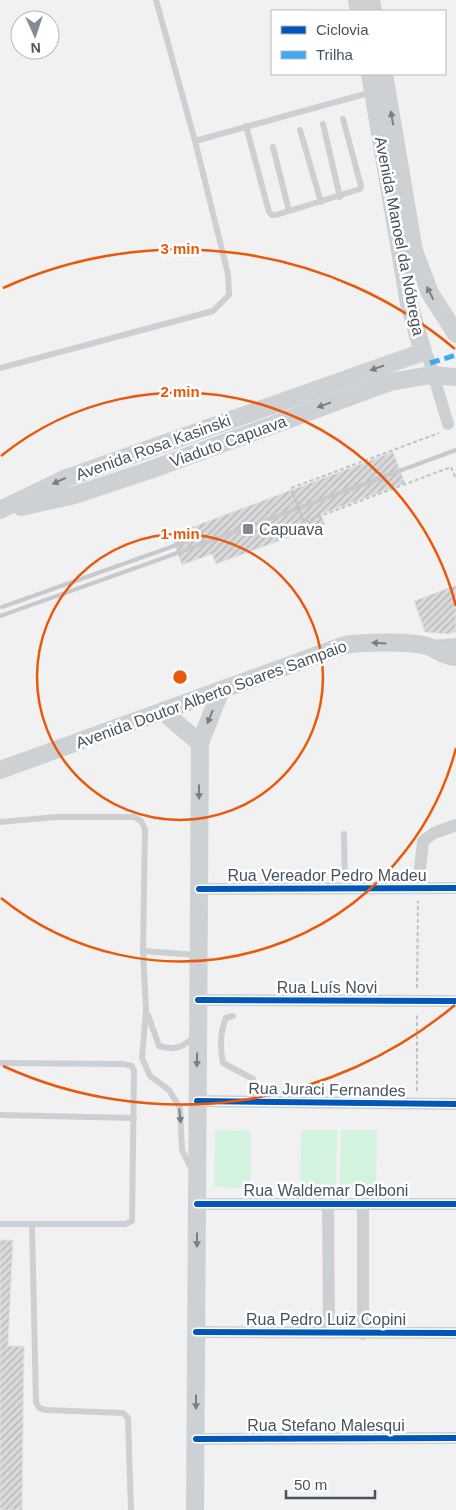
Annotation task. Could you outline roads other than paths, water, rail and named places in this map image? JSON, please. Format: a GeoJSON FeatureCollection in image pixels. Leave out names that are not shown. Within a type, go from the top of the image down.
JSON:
{"type":"FeatureCollection","features":[{"type":"Feature","properties":{"kind":"main road","name":"Avenida Manoel da Nóbrega"},"geometry":{"type":"LineString","coordinates":[[370,75],[409,304],[423,352]]}},
{"type":"Feature","properties":{"kind":"main road"},"geometry":{"type":"LineString","coordinates":[[384,75],[414,251],[430,293],[456,334]]}},
{"type":"Feature","properties":{"kind":"main road","name":"Avenida Rosa Kasinski"},"geometry":{"type":"LineString","coordinates":[[0,511],[64,479],[423,352]]}},
{"type":"Feature","properties":{"kind":"main road","name":"Viaduto Capuava"},"geometry":{"type":"LineString","coordinates":[[0,511],[75,496],[390,382],[431,375],[456,377]]}},
{"type":"Feature","properties":{"kind":"main road","name":"Avenida Doutor Alberto Soares Sampaio"},"geometry":{"type":"LineString","coordinates":[[0,770],[345,645],[376,642],[427,646],[444,656],[456,657]]}},
{"type":"Feature","properties":{"kind":"main road"},"geometry":{"type":"LineString","coordinates":[[195,1510],[200,743],[221,690]]}},
{"type":"Feature","properties":{"kind":"main road"},"geometry":{"type":"LineString","coordinates":[[162,711],[200,743]]}},
{"type":"Feature","properties":{"kind":"street","name":"Avenida Manoel da Nóbrega"},"geometry":{"type":"LineString","coordinates":[[423,352],[428,357],[445,428]]}},
{"type":"Feature","properties":{"kind":"street","name":"Avenida Doutor Alberto Soares Sampaio"},"geometry":{"type":"LineString","coordinates":[[427,646],[456,644]]}},
{"type":"Feature","properties":{"kind":"street"},"geometry":{"type":"LineString","coordinates":[[418,888],[423,841],[434,833],[456,825]]}},
{"type":"Feature","properties":{"kind":"street","name":"Rua Vereador Pedro Madeu"},"geometry":{"type":"LineString","coordinates":[[199,889],[456,888]]}},
{"type":"Feature","properties":{"kind":"street","name":"Rua Luís Novi"},"geometry":{"type":"LineString","coordinates":[[198,1000],[456,1002]]}},
{"type":"Feature","properties":{"kind":"street","name":"Rua Juraci Fernandes"},"geometry":{"type":"LineString","coordinates":[[197,1101],[456,1104]]}},
{"type":"Feature","properties":{"kind":"street","name":"Rua Waldemar Delboni"},"geometry":{"type":"LineString","coordinates":[[197,1204],[456,1204]]}},
{"type":"Feature","properties":{"kind":"street"},"geometry":{"type":"LineString","coordinates":[[328,1204],[329,1333]]}},
{"type":"Feature","properties":{"kind":"street"},"geometry":{"type":"LineString","coordinates":[[362,1204],[363,1334]]}},
{"type":"Feature","properties":{"kind":"street","name":"Rua Pedro Luiz Copini"},"geometry":{"type":"LineString","coordinates":[[196,1332],[456,1333]]}},
{"type":"Feature","properties":{"kind":"street","name":"Rua Stefano Malesqui"},"geometry":{"type":"LineString","coordinates":[[196,1439],[456,1438]]}},
{"type":"Feature","properties":{"kind":"lane"},"geometry":{"type":"LineString","coordinates":[[0,368],[213,311],[229,295],[228,274],[195,141],[156,0]]}},
{"type":"Feature","properties":{"kind":"lane"},"geometry":{"type":"LineString","coordinates":[[195,141],[373,92]]}},
{"type":"Feature","properties":{"kind":"lane"},"geometry":{"type":"LineString","coordinates":[[246,126],[269,212],[276,215],[357,192],[361,186],[343,119]]}},
{"type":"Feature","properties":{"kind":"lane"},"geometry":{"type":"LineString","coordinates":[[323,124],[340,197]]}},
{"type":"Feature","properties":{"kind":"lane"},"geometry":{"type":"LineString","coordinates":[[300,130],[321,202]]}},
{"type":"Feature","properties":{"kind":"lane"},"geometry":{"type":"LineString","coordinates":[[273,147],[289,211]]}},
{"type":"Feature","properties":{"kind":"lane"},"geometry":{"type":"LineString","coordinates":[[0,822],[56,817],[134,817],[141,821],[145,829],[143,951],[146,1012],[142,1058],[150,1076],[169,1090],[180,1108],[182,1150],[190,1168],[197,1175]]}},
{"type":"Feature","properties":{"kind":"lane"},"geometry":{"type":"LineString","coordinates":[[344,834],[345,888]]}},
{"type":"Feature","properties":{"kind":"lane"},"geometry":{"type":"LineString","coordinates":[[143,951],[198,955]]}},
{"type":"Feature","properties":{"kind":"lane"},"geometry":{"type":"LineString","coordinates":[[146,1012],[159,1046],[172,1050],[183,1046],[198,1033]]}},
{"type":"Feature","properties":{"kind":"lane"},"geometry":{"type":"LineString","coordinates":[[233,1016],[226,1018],[223,1024],[220,1049],[223,1063],[253,1079],[254,1101]]}},
{"type":"Feature","properties":{"kind":"lane"},"geometry":{"type":"LineString","coordinates":[[0,1063],[123,1064],[132,1066],[134,1072],[132,1221],[125,1224],[0,1224]]}},
{"type":"Feature","properties":{"kind":"lane"},"geometry":{"type":"LineString","coordinates":[[0,1115],[134,1118]]}},
{"type":"Feature","properties":{"kind":"lane"},"geometry":{"type":"LineString","coordinates":[[32,1224],[36,1402],[39,1408],[46,1410],[123,1413],[128,1418],[132,1510]]}},
{"type":"Feature","properties":{"kind":"railway"},"geometry":{"type":"LineString","coordinates":[[0,616],[456,450]]}},
{"type":"Feature","properties":{"kind":"railway"},"geometry":{"type":"LineString","coordinates":[[2,607],[202,536]]}},
{"type":"Feature","properties":{"kind":"place","name":"Capuava"},"geometry":{"type":"Point","coordinates":[248,529]}}]}
